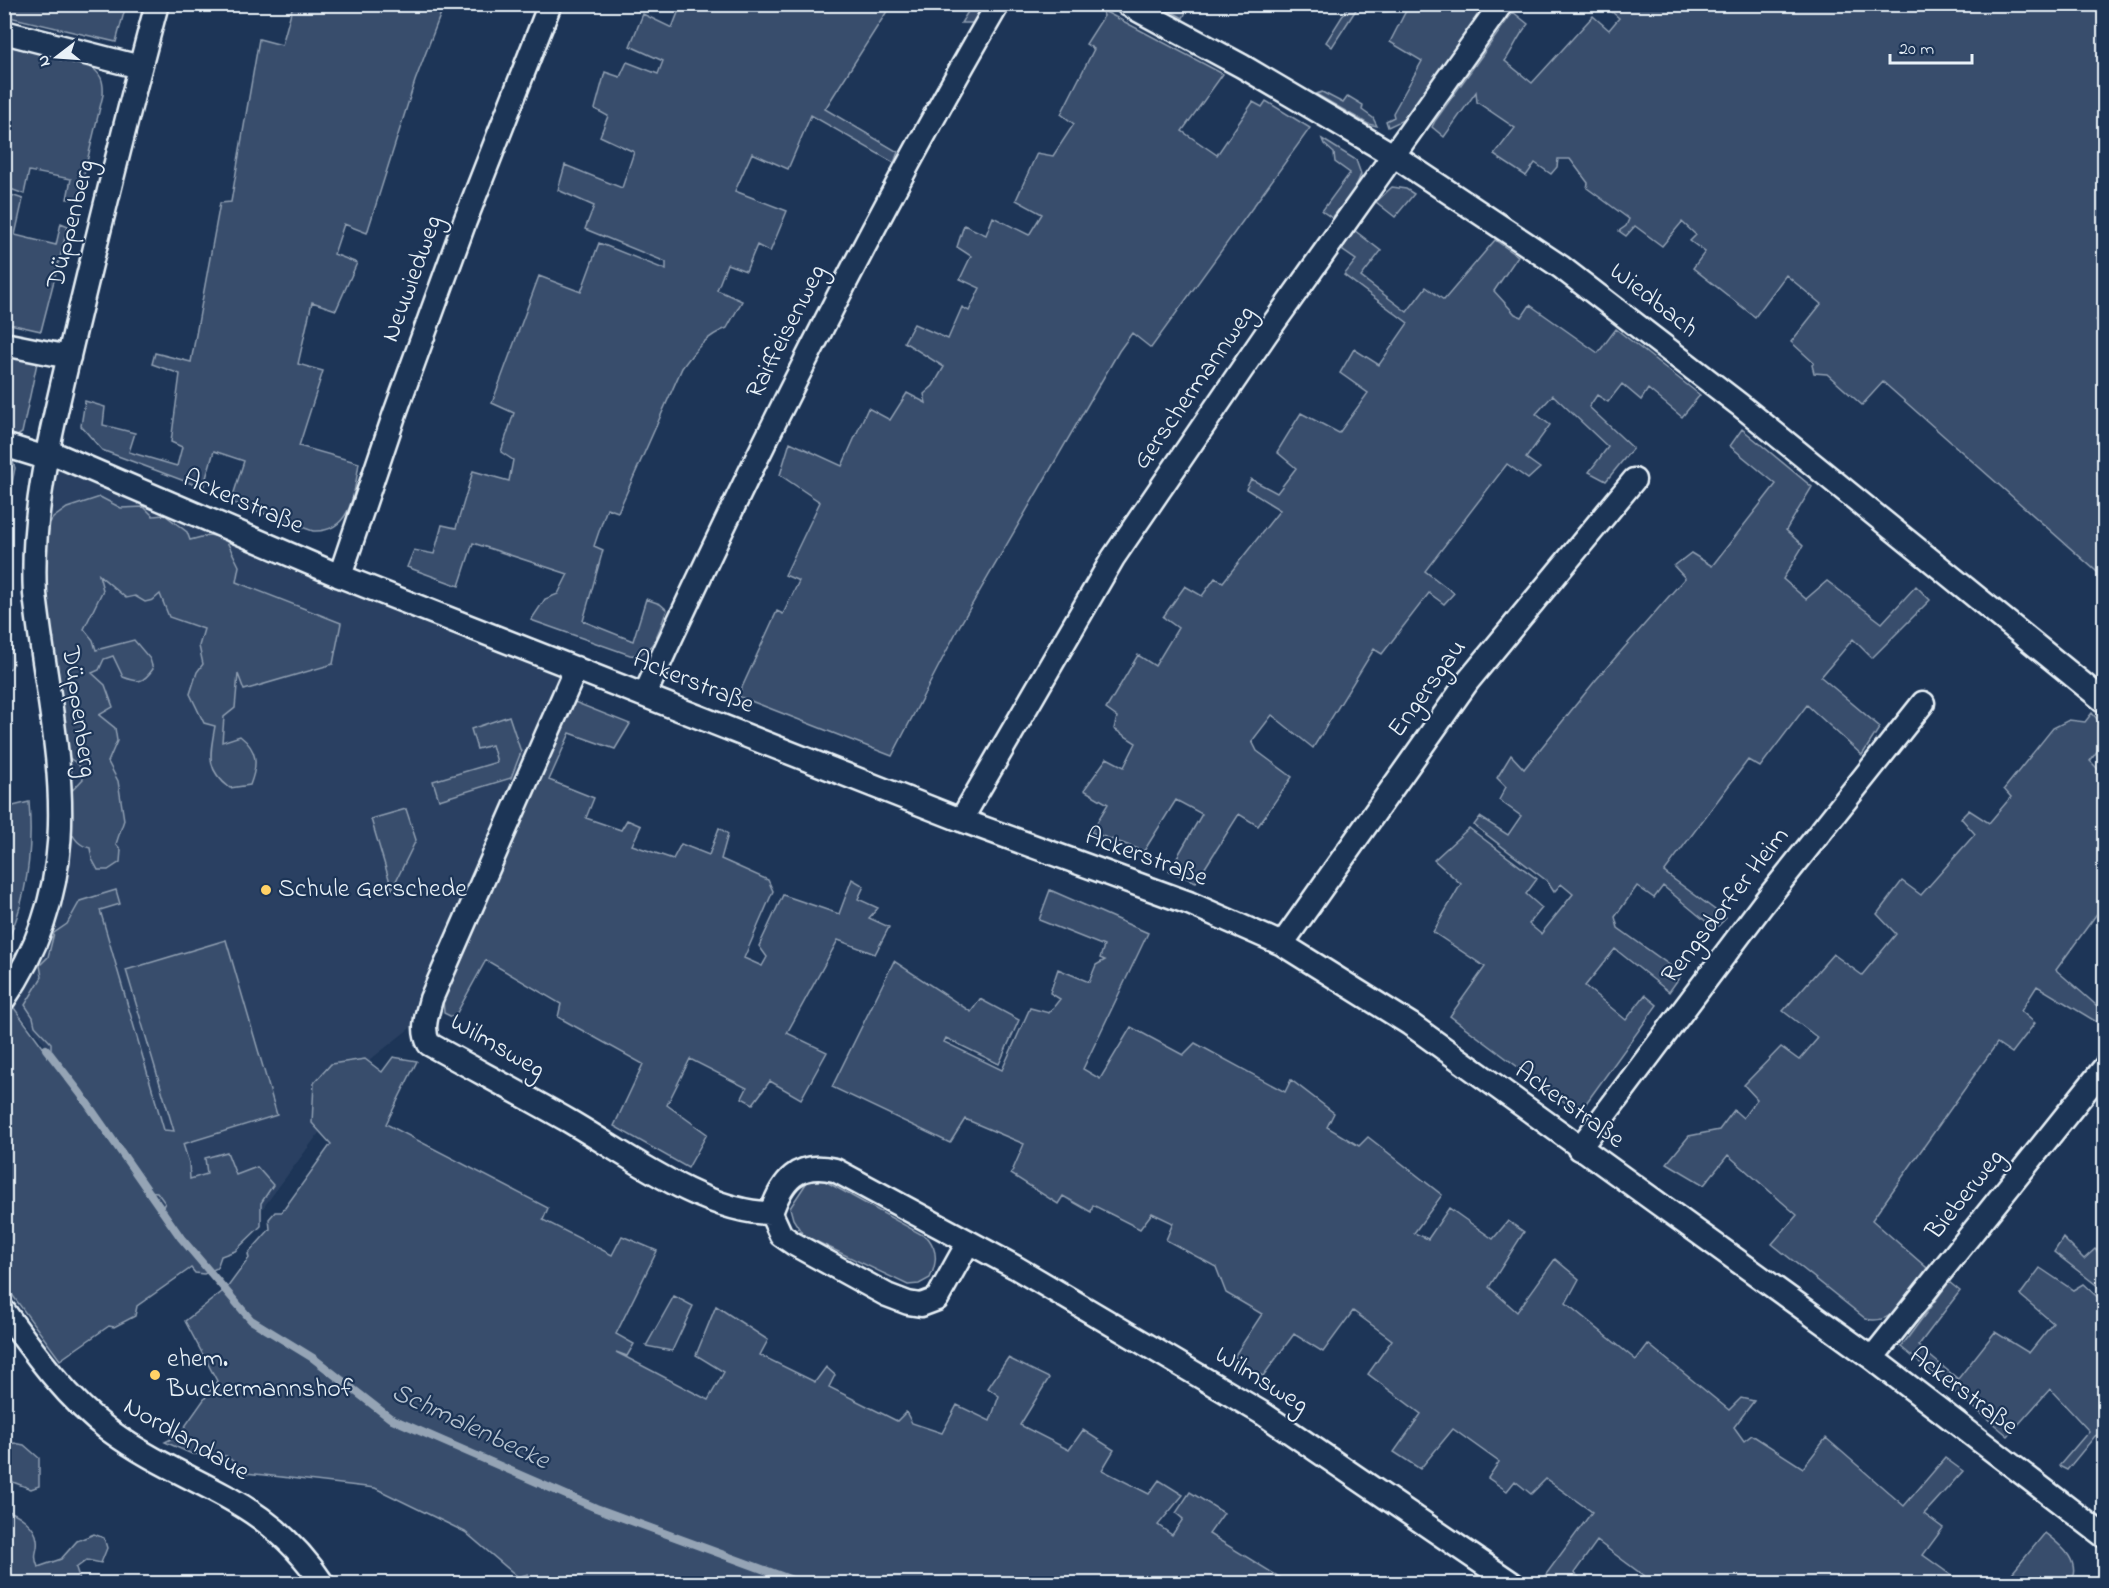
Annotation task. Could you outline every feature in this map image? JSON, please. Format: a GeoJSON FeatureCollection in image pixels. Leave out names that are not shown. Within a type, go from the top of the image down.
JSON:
{"type":"FeatureCollection","features":[{"type":"Feature","properties":{"kind":"street","name":"Düppenberg"},"geometry":{"type":"LineString","coordinates":[[4,999],[29,959],[46,920],[54,892],[61,831],[58,766],[39,634],[33,567],[38,504],[69,357],[156,4]]}},
{"type":"Feature","properties":{"kind":"street","name":"Neuwiedweg"},"geometry":{"type":"LineString","coordinates":[[340,576],[394,416],[465,221],[550,4]]}},
{"type":"Feature","properties":{"kind":"street","name":"Raiffeisenweg"},"geometry":{"type":"LineString","coordinates":[[645,694],[739,490],[879,216],[998,4]]}},
{"type":"Feature","properties":{"kind":"street","name":"Wiedbach"},"geometry":{"type":"LineString","coordinates":[[1127,4],[1232,61],[1393,155],[1486,215],[1616,308],[2104,701]]}},
{"type":"Feature","properties":{"kind":"street","name":"Gerschermannweg"},"geometry":{"type":"LineString","coordinates":[[961,820],[1113,558],[1266,334],[1501,4]]}},
{"type":"Feature","properties":{"kind":"street"},"geometry":{"type":"LineString","coordinates":[[4,33],[140,67]]}},
{"type":"Feature","properties":{"kind":"street"},"geometry":{"type":"LineString","coordinates":[[4,344],[69,357]]}},
{"type":"Feature","properties":{"kind":"street"},"geometry":{"type":"LineString","coordinates":[[4,445],[47,454]]}},
{"type":"Feature","properties":{"kind":"street","name":"Ackerstraße"},"geometry":{"type":"LineString","coordinates":[[47,454],[340,576],[961,820],[1189,903],[1282,944],[1410,1024],[1579,1149],[1872,1358],[2104,1536]]}},
{"type":"Feature","properties":{"kind":"street","name":"Engersgau"},"geometry":{"type":"LineString","coordinates":[[1282,944],[1468,681],[1634,480]]}},
{"type":"Feature","properties":{"kind":"street","name":"Wilmsweg"},"geometry":{"type":"LineString","coordinates":[[576,668],[431,999],[424,1026],[429,1044],[688,1189],[729,1208],[753,1213],[771,1213],[781,1186],[798,1173],[823,1167],[836,1170],[894,1199],[968,1243],[1015,1267],[1262,1413],[1513,1584]]}},
{"type":"Feature","properties":{"kind":"street","name":"Rengsdorfer Heim"},"geometry":{"type":"LineString","coordinates":[[1579,1149],[1756,913],[1923,703]]}},
{"type":"Feature","properties":{"kind":"street","name":"Bieberweg"},"geometry":{"type":"LineString","coordinates":[[1872,1358],[2104,1068]]}},
{"type":"Feature","properties":{"kind":"street"},"geometry":{"type":"LineString","coordinates":[[771,1213],[781,1235],[794,1244],[887,1294],[921,1305],[937,1299],[968,1243]]}},
{"type":"Feature","properties":{"kind":"street","name":"Nordlandaue"},"geometry":{"type":"LineString","coordinates":[[4,1311],[40,1360],[88,1413],[130,1444],[230,1497],[267,1521],[301,1554],[323,1584]]}},
{"type":"Feature","properties":{"kind":"shaded area"},"geometry":{"type":"Polygon","coordinates":[[[5,4],[126,5],[116,42],[5,16],[5,4]]]}},
{"type":"Feature","properties":{"kind":"shaded area"},"geometry":{"type":"Polygon","coordinates":[[[1158,4],[1186,5],[1189,6],[1183,18],[1158,4]]]}},
{"type":"Feature","properties":{"kind":"shaded area"},"geometry":{"type":"Polygon","coordinates":[[[1350,4],[1359,5],[1332,47],[1326,42],[1350,4]]]}},
{"type":"Feature","properties":{"kind":"shaded area"},"geometry":{"type":"Polygon","coordinates":[[[293,5],[444,5],[415,81],[367,233],[344,224],[334,254],[357,263],[336,310],[312,302],[298,364],[323,371],[299,446],[359,463],[352,499],[343,519],[336,526],[326,530],[313,531],[231,502],[244,461],[214,451],[203,488],[102,450],[81,426],[85,401],[105,407],[103,425],[135,433],[129,452],[177,466],[182,447],[171,442],[180,374],[152,364],[155,353],[191,362],[220,203],[231,202],[259,39],[282,45],[293,5]]]}},
{"type":"Feature","properties":{"kind":"shaded area"},"geometry":{"type":"Polygon","coordinates":[[[681,5],[891,5],[825,109],[898,152],[894,163],[811,115],[788,169],[752,153],[735,191],[787,211],[770,252],[757,245],[746,271],[727,264],[717,290],[742,301],[727,328],[702,344],[682,368],[618,512],[607,508],[594,546],[603,550],[583,621],[633,641],[646,599],[660,604],[667,610],[650,647],[638,655],[630,655],[531,620],[545,599],[558,594],[568,574],[473,543],[459,586],[407,567],[414,550],[434,554],[442,525],[456,528],[473,471],[509,481],[513,460],[501,452],[514,413],[492,403],[539,276],[581,292],[599,243],[666,270],[666,262],[585,229],[594,206],[558,190],[565,165],[622,188],[634,152],[600,136],[608,116],[595,109],[605,72],[620,77],[627,62],[658,74],[663,61],[630,46],[643,14],[672,28],[681,5]]]}},
{"type":"Feature","properties":{"kind":"shaded area"},"geometry":{"type":"Polygon","coordinates":[[[972,5],[984,5],[973,23],[961,23],[972,5]]]}},
{"type":"Feature","properties":{"kind":"shaded area"},"geometry":{"type":"Polygon","coordinates":[[[1367,5],[1405,5],[1395,10],[1379,12],[1367,5]]]}},
{"type":"Feature","properties":{"kind":"shaded area"},"geometry":{"type":"Polygon","coordinates":[[[1409,5],[1487,5],[1409,113],[1403,120],[1388,127],[1386,121],[1394,117],[1393,113],[1422,61],[1390,42],[1409,5]]]}},
{"type":"Feature","properties":{"kind":"shaded area"},"geometry":{"type":"Polygon","coordinates":[[[1604,5],[2104,5],[2104,316],[2096,320],[2098,322],[2104,319],[2104,578],[1883,382],[1862,405],[1827,374],[1814,373],[1812,365],[1814,363],[1791,342],[1821,304],[1786,275],[1755,317],[1693,268],[1705,252],[1690,241],[1696,235],[1682,222],[1662,246],[1635,226],[1626,236],[1619,231],[1626,226],[1629,219],[1587,188],[1588,183],[1570,159],[1558,159],[1557,167],[1551,174],[1535,163],[1526,176],[1494,155],[1515,128],[1477,102],[1476,92],[1444,137],[1432,127],[1513,12],[1528,24],[1505,61],[1532,83],[1593,16],[1609,30],[1619,18],[1604,5]]]}},
{"type":"Feature","properties":{"kind":"shaded area"},"geometry":{"type":"Polygon","coordinates":[[[1102,10],[1223,74],[1182,131],[1217,155],[1253,102],[1262,107],[1266,101],[1310,128],[1151,348],[1132,333],[1119,351],[960,625],[892,756],[738,696],[777,611],[783,614],[799,581],[785,575],[820,502],[780,475],[790,442],[842,466],[868,408],[890,420],[907,393],[926,403],[924,394],[933,386],[944,367],[904,342],[914,324],[948,339],[962,307],[969,311],[980,288],[960,279],[971,256],[957,247],[964,225],[986,235],[993,217],[1029,235],[1042,214],[1016,200],[1037,153],[1053,156],[1074,124],[1061,114],[1094,49],[1086,44],[1104,16],[1102,10]]]}},
{"type":"Feature","properties":{"kind":"shaded area"},"geometry":{"type":"Polygon","coordinates":[[[4,45],[89,65],[101,78],[103,95],[78,199],[67,199],[71,179],[29,171],[24,194],[5,187],[4,45]]]}},
{"type":"Feature","properties":{"kind":"shaded area"},"geometry":{"type":"Polygon","coordinates":[[[1322,92],[1343,103],[1348,96],[1363,105],[1362,110],[1373,118],[1377,126],[1368,124],[1316,94],[1322,92]]]}},
{"type":"Feature","properties":{"kind":"shaded area"},"geometry":{"type":"Polygon","coordinates":[[[1322,139],[1356,160],[1361,174],[1355,189],[1332,218],[1322,211],[1350,173],[1335,162],[1334,153],[1322,139]]]}},
{"type":"Feature","properties":{"kind":"shaded area"},"geometry":{"type":"Polygon","coordinates":[[[1392,187],[1406,189],[1414,194],[1395,217],[1376,202],[1392,187]]]}},
{"type":"Feature","properties":{"kind":"shaded area"},"geometry":{"type":"Polygon","coordinates":[[[5,193],[23,199],[15,235],[56,245],[61,223],[68,226],[41,331],[5,323],[5,193]]]}},
{"type":"Feature","properties":{"kind":"shaded area"},"geometry":{"type":"Polygon","coordinates":[[[1354,230],[1381,251],[1361,277],[1407,312],[1426,287],[1444,300],[1495,240],[1518,256],[1494,291],[1515,314],[1522,317],[1530,305],[1598,353],[1616,329],[1700,395],[1682,417],[1648,389],[1641,400],[1622,384],[1608,402],[1597,395],[1589,407],[1633,448],[1606,481],[1589,472],[1608,447],[1553,395],[1536,414],[1550,425],[1526,458],[1540,468],[1528,479],[1507,464],[1425,571],[1454,593],[1444,604],[1429,593],[1382,654],[1374,649],[1313,748],[1272,715],[1252,741],[1257,751],[1292,777],[1258,826],[1239,814],[1196,882],[1169,871],[1202,814],[1176,800],[1144,851],[1091,832],[1108,804],[1084,790],[1107,758],[1124,767],[1136,743],[1114,729],[1117,717],[1106,709],[1138,655],[1155,666],[1178,628],[1163,617],[1185,586],[1202,596],[1215,578],[1223,582],[1280,510],[1246,489],[1251,479],[1277,493],[1296,468],[1277,452],[1301,413],[1339,433],[1368,393],[1340,373],[1354,349],[1379,365],[1408,323],[1344,275],[1356,260],[1339,248],[1354,230]]]}},
{"type":"Feature","properties":{"kind":"shaded area"},"geometry":{"type":"Polygon","coordinates":[[[6,354],[37,363],[22,433],[14,438],[5,437],[6,354]]]}},
{"type":"Feature","properties":{"kind":"shaded area"},"geometry":{"type":"Polygon","coordinates":[[[1742,429],[1812,487],[1786,530],[1803,546],[1783,579],[1806,599],[1827,581],[1882,623],[1916,586],[1930,600],[1872,658],[1853,639],[1821,677],[1880,727],[1862,755],[1807,705],[1760,767],[1748,760],[1664,872],[1726,918],[1715,929],[1663,886],[1654,898],[1637,886],[1615,917],[1618,928],[1682,974],[1669,992],[1615,949],[1585,986],[1626,1020],[1645,995],[1657,1005],[1584,1106],[1571,1107],[1450,1016],[1485,967],[1433,932],[1461,884],[1434,860],[1469,828],[1537,879],[1526,894],[1542,908],[1529,924],[1541,934],[1573,894],[1561,884],[1554,892],[1547,881],[1474,825],[1480,817],[1508,835],[1521,816],[1499,800],[1506,787],[1497,778],[1511,755],[1524,769],[1595,681],[1685,578],[1674,566],[1691,553],[1712,566],[1776,484],[1730,446],[1742,429]]]}},
{"type":"Feature","properties":{"kind":"shaded area","name":"Schule Gerschede"},"geometry":{"type":"Polygon","coordinates":[[[48,452],[575,669],[424,1017],[371,1059],[354,1086],[254,1220],[208,1275],[40,1038],[6,997],[61,855],[31,539],[48,452]]]}},
{"type":"Feature","properties":{"kind":"shaded area"},"geometry":{"type":"Polygon","coordinates":[[[5,456],[13,462],[15,468],[8,516],[6,566],[13,664],[11,668],[5,670],[5,456]]]}},
{"type":"Feature","properties":{"kind":"shaded area"},"geometry":{"type":"Polygon","coordinates":[[[100,497],[121,508],[144,507],[153,516],[165,515],[187,532],[190,540],[209,535],[225,538],[239,566],[236,582],[341,623],[333,664],[244,690],[238,674],[235,708],[224,717],[222,742],[240,736],[253,752],[255,764],[250,785],[230,788],[216,774],[211,761],[215,726],[204,723],[190,694],[197,672],[203,664],[199,646],[204,629],[169,617],[160,594],[153,600],[145,602],[135,596],[126,598],[99,575],[103,590],[84,629],[93,640],[96,650],[134,640],[150,659],[153,669],[143,679],[137,681],[128,679],[123,677],[113,656],[104,659],[99,670],[92,673],[105,685],[113,707],[99,715],[115,728],[117,741],[108,762],[118,781],[124,820],[116,844],[121,850],[120,862],[108,870],[98,870],[92,859],[90,848],[77,841],[70,828],[67,796],[83,779],[79,765],[64,754],[51,648],[54,638],[46,613],[46,584],[41,566],[46,528],[53,518],[67,508],[100,497]]]}},
{"type":"Feature","properties":{"kind":"shaded area"},"geometry":{"type":"Polygon","coordinates":[[[572,701],[630,724],[615,749],[570,733],[549,780],[594,798],[586,818],[621,830],[627,820],[641,826],[632,845],[673,859],[681,844],[709,855],[719,828],[728,834],[721,859],[768,880],[773,891],[744,958],[762,966],[767,957],[759,946],[783,895],[839,914],[852,879],[864,886],[858,899],[878,908],[869,918],[889,927],[875,954],[838,940],[787,1033],[827,1052],[801,1099],[770,1081],[753,1104],[742,1098],[747,1088],[690,1059],[667,1105],[707,1134],[688,1168],[614,1126],[643,1064],[558,1017],[561,1004],[486,960],[454,1018],[444,1013],[443,998],[572,701]]]}},
{"type":"Feature","properties":{"kind":"shaded area"},"geometry":{"type":"Polygon","coordinates":[[[2092,713],[2104,727],[2104,742],[2090,761],[2104,775],[2104,904],[2056,970],[2104,1012],[2100,1024],[2037,986],[2021,1011],[2035,1023],[2012,1053],[1997,1043],[1872,1220],[1927,1268],[1910,1295],[1895,1312],[1877,1320],[1866,1319],[1772,1244],[1797,1215],[1728,1155],[1704,1185],[1667,1163],[1689,1136],[1719,1130],[1734,1110],[1743,1118],[1757,1099],[1744,1085],[1781,1047],[1799,1060],[1818,1038],[1783,1011],[1833,954],[1862,975],[1896,934],[1877,914],[1902,881],[1921,895],[1975,834],[1961,818],[1969,810],[1989,823],[2011,797],[2004,789],[2053,728],[2069,720],[2085,722],[2092,713]]]}},
{"type":"Feature","properties":{"kind":"shaded area"},"geometry":{"type":"Polygon","coordinates":[[[509,716],[521,752],[511,778],[439,800],[433,781],[497,762],[492,745],[477,749],[471,729],[509,716]]]}},
{"type":"Feature","properties":{"kind":"shaded area"},"geometry":{"type":"Polygon","coordinates":[[[29,802],[30,839],[27,876],[19,911],[5,946],[5,808],[29,802]]]}},
{"type":"Feature","properties":{"kind":"shaded area"},"geometry":{"type":"Polygon","coordinates":[[[406,809],[416,840],[392,889],[371,819],[406,809]]]}},
{"type":"Feature","properties":{"kind":"shaded area"},"geometry":{"type":"Polygon","coordinates":[[[116,890],[120,904],[100,910],[164,1130],[174,1131],[126,970],[226,940],[277,1115],[183,1144],[189,1163],[190,1179],[207,1174],[205,1158],[227,1152],[236,1175],[257,1167],[273,1185],[261,1203],[261,1226],[235,1251],[221,1256],[217,1268],[204,1274],[195,1273],[191,1268],[137,1306],[135,1316],[114,1327],[109,1326],[60,1360],[5,1285],[4,1000],[6,997],[42,1046],[51,1052],[51,1043],[35,1026],[33,1017],[25,1005],[42,977],[40,965],[48,957],[54,933],[67,924],[80,901],[116,890]],[[145,1191],[160,1211],[165,1203],[157,1192],[145,1191]]]}},
{"type":"Feature","properties":{"kind":"shaded area"},"geometry":{"type":"Polygon","coordinates":[[[1050,890],[1148,933],[1083,1069],[1100,1079],[1131,1027],[1183,1055],[1195,1043],[1285,1092],[1291,1080],[1334,1113],[1327,1127],[1359,1146],[1368,1137],[1442,1195],[1414,1233],[1428,1239],[1449,1208],[1493,1239],[1508,1221],[1524,1232],[1489,1287],[1517,1312],[1555,1259],[1579,1279],[1566,1303],[1636,1360],[1648,1344],[1729,1410],[1741,1398],[1754,1401],[1734,1427],[1744,1441],[1752,1435],[1803,1468],[1826,1438],[1904,1506],[1945,1458],[1963,1471],[1924,1514],[1943,1528],[1923,1555],[1962,1583],[1645,1583],[1648,1579],[1597,1541],[1574,1573],[1579,1577],[1574,1583],[1552,1583],[1544,1577],[1592,1512],[1546,1479],[1531,1494],[1515,1481],[1507,1491],[1488,1478],[1499,1462],[1453,1429],[1420,1469],[1394,1452],[1421,1414],[1368,1374],[1392,1340],[1353,1311],[1323,1352],[1294,1334],[1263,1376],[1238,1363],[1235,1355],[1262,1314],[1226,1293],[1216,1267],[1166,1240],[1173,1223],[1152,1213],[1140,1229],[1093,1205],[1091,1212],[1063,1196],[1058,1204],[1011,1174],[1024,1144],[965,1119],[950,1143],[832,1087],[894,961],[971,1012],[980,999],[1019,1020],[999,1064],[946,1038],[944,1042],[1002,1070],[1030,1008],[1049,1013],[1060,999],[1050,993],[1058,969],[1089,982],[1096,965],[1105,960],[1100,958],[1104,946],[1039,920],[1050,890]]]}},
{"type":"Feature","properties":{"kind":"shaded area"},"geometry":{"type":"Polygon","coordinates":[[[393,1057],[417,1061],[386,1124],[548,1208],[543,1220],[612,1255],[622,1236],[657,1251],[616,1334],[634,1344],[627,1356],[616,1352],[708,1400],[724,1372],[696,1355],[716,1306],[768,1340],[760,1355],[815,1382],[826,1367],[835,1375],[829,1387],[897,1421],[906,1412],[912,1423],[942,1433],[957,1405],[990,1421],[999,1396],[988,1388],[1008,1358],[1049,1378],[1020,1425],[1069,1450],[1083,1430],[1114,1450],[1102,1470],[1149,1494],[1159,1480],[1183,1495],[1158,1525],[1172,1535],[1183,1519],[1176,1513],[1190,1492],[1224,1513],[1209,1534],[1289,1583],[531,1583],[528,1574],[518,1577],[465,1532],[375,1488],[246,1473],[227,1456],[192,1454],[165,1442],[179,1435],[217,1381],[185,1321],[227,1288],[249,1258],[248,1254],[270,1229],[269,1219],[275,1212],[282,1212],[331,1144],[312,1123],[314,1083],[331,1064],[365,1059],[382,1072],[393,1057]]]}},
{"type":"Feature","properties":{"kind":"shaded area"},"geometry":{"type":"Polygon","coordinates":[[[823,1180],[928,1238],[934,1248],[935,1257],[930,1278],[919,1284],[908,1285],[803,1235],[793,1219],[790,1208],[807,1182],[823,1180]]]}},
{"type":"Feature","properties":{"kind":"shaded area"},"geometry":{"type":"Polygon","coordinates":[[[2063,1238],[2084,1259],[2095,1249],[2104,1258],[2104,1291],[2054,1252],[2063,1238]]]}},
{"type":"Feature","properties":{"kind":"shaded area"},"geometry":{"type":"Polygon","coordinates":[[[2040,1268],[2073,1290],[2083,1284],[2104,1303],[2104,1432],[2095,1436],[2067,1470],[2059,1466],[2089,1431],[2050,1389],[2008,1436],[1901,1347],[1949,1282],[1960,1291],[1918,1346],[1958,1379],[1995,1332],[2029,1353],[2053,1323],[2020,1295],[2040,1268]]]}},
{"type":"Feature","properties":{"kind":"shaded area"},"geometry":{"type":"Polygon","coordinates":[[[674,1296],[693,1306],[672,1351],[646,1346],[674,1296]]]}},
{"type":"Feature","properties":{"kind":"shaded area"},"geometry":{"type":"Polygon","coordinates":[[[14,1443],[24,1445],[39,1458],[39,1486],[31,1489],[13,1482],[5,1474],[5,1447],[14,1443]]]}},
{"type":"Feature","properties":{"kind":"shaded area"},"geometry":{"type":"Polygon","coordinates":[[[4,1510],[20,1517],[30,1525],[36,1535],[38,1567],[61,1559],[77,1541],[94,1534],[104,1538],[107,1548],[101,1563],[87,1560],[76,1568],[81,1583],[5,1583],[4,1510]]]}},
{"type":"Feature","properties":{"kind":"shaded area"},"geometry":{"type":"Polygon","coordinates":[[[2045,1533],[2068,1554],[2073,1567],[2071,1583],[2004,1583],[2045,1533]]]}},
{"type":"Feature","properties":{"kind":"waterway","name":"Schmalenbecke"},"geometry":{"type":"LineString","coordinates":[[46,1049],[80,1093],[181,1238],[251,1320],[313,1358],[390,1418],[596,1508],[803,1584]]}},
{"type":"Feature","properties":{"kind":"place","name":"Schule Gerschede"},"geometry":{"type":"Point","coordinates":[266,890]}},
{"type":"Feature","properties":{"kind":"place","name":"ehem. Buckermannshof"},"geometry":{"type":"Point","coordinates":[155,1375]}}]}
